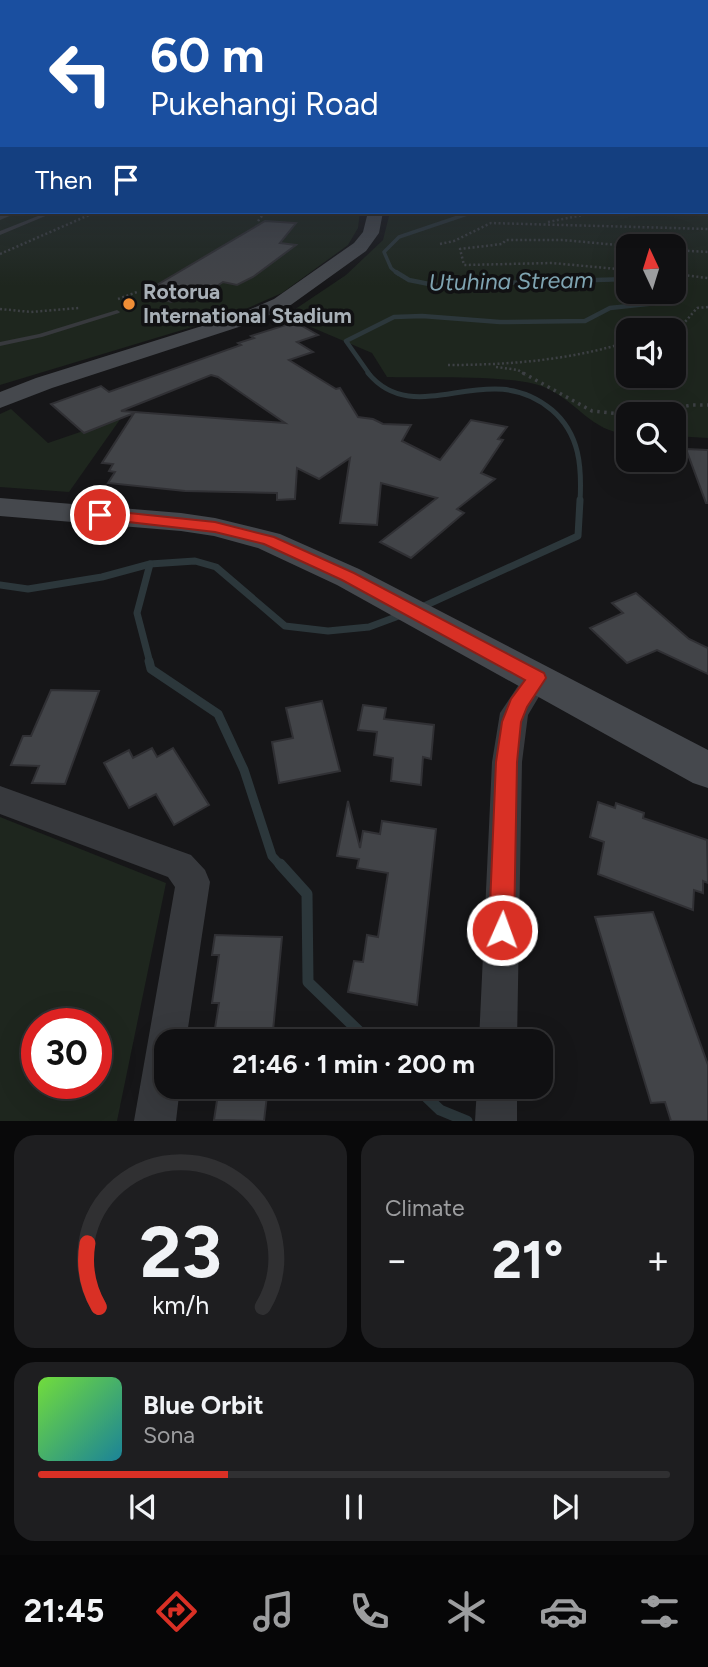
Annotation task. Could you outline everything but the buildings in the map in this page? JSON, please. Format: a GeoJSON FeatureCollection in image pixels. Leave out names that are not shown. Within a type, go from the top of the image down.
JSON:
{"type":"FeatureCollection","features":[{"type":"Feature","properties":{"kind":"main road"},"geometry":{"type":"LineString","coordinates":[[0,401],[44,383],[244,319],[281,303],[360,247],[371,233],[374,214]]}},
{"type":"Feature","properties":{"kind":"main road"},"geometry":{"type":"LineString","coordinates":[[0,506],[181,522],[225,529],[298,552],[708,770]]}},
{"type":"Feature","properties":{"kind":"street"},"geometry":{"type":"LineString","coordinates":[[498,1029],[507,762],[514,713],[537,678]]}},
{"type":"Feature","properties":{"kind":"street"},"geometry":{"type":"LineString","coordinates":[[0,800],[179,866],[193,882],[169,1029]]}},
{"type":"Feature","properties":{"kind":"street"},"geometry":{"type":"LineString","coordinates":[[155,1121],[158,1099]]}},
{"type":"Feature","properties":{"kind":"lane"},"geometry":{"type":"LineString","coordinates":[[0,233],[47,214]]}},
{"type":"Feature","properties":{"kind":"lane"},"geometry":{"type":"LineString","coordinates":[[0,344],[117,312]]}},
{"type":"Feature","properties":{"kind":"path"},"geometry":{"type":"LineString","coordinates":[[0,254],[91,214]]}},
{"type":"Feature","properties":{"kind":"path"},"geometry":{"type":"LineString","coordinates":[[258,221],[263,214]]}},
{"type":"Feature","properties":{"kind":"path"},"geometry":{"type":"LineString","coordinates":[[541,223],[588,214]]}},
{"type":"Feature","properties":{"kind":"path"},"geometry":{"type":"LineString","coordinates":[[439,244],[454,241],[491,223],[541,223],[650,230],[708,229]]}},
{"type":"Feature","properties":{"kind":"path"},"geometry":{"type":"LineString","coordinates":[[616,245],[563,240],[506,240],[502,244],[460,249],[464,265],[552,263],[616,269]]}},
{"type":"Feature","properties":{"kind":"path"},"geometry":{"type":"LineString","coordinates":[[686,251],[708,252]]}},
{"type":"Feature","properties":{"kind":"path"},"geometry":{"type":"LineString","coordinates":[[686,275],[708,278]]}},
{"type":"Feature","properties":{"kind":"path"},"geometry":{"type":"LineString","coordinates":[[119,299],[137,292]]}},
{"type":"Feature","properties":{"kind":"path"},"geometry":{"type":"LineString","coordinates":[[686,321],[698,308],[708,307]]}},
{"type":"Feature","properties":{"kind":"path"},"geometry":{"type":"LineString","coordinates":[[0,309],[32,312],[80,308]]}},
{"type":"Feature","properties":{"kind":"path"},"geometry":{"type":"LineString","coordinates":[[485,366],[577,358],[616,346]]}},
{"type":"Feature","properties":{"kind":"path"},"geometry":{"type":"LineString","coordinates":[[449,365],[518,370],[592,411],[616,414]]}},
{"type":"Feature","properties":{"kind":"path"},"geometry":{"type":"LineString","coordinates":[[686,406],[708,405]]}},
{"type":"Feature","properties":{"kind":"shaded area","name":"Rotorua International Stadium"},"geometry":{"type":"Polygon","coordinates":[[[360,214],[358,228],[348,245],[282,293],[232,315],[0,385],[0,216],[360,214]]]}},
{"type":"Feature","properties":{"kind":"shaded area"},"geometry":{"type":"Polygon","coordinates":[[[390,214],[708,214],[708,438],[686,437],[686,402],[616,402],[616,432],[594,422],[555,393],[530,383],[490,378],[387,377],[372,353],[285,316],[346,275],[383,240],[390,214]]]}},
{"type":"Feature","properties":{"kind":"shaded area"},"geometry":{"type":"Polygon","coordinates":[[[11,409],[48,443],[121,418],[69,492],[0,487],[0,414],[11,409]]]}},
{"type":"Feature","properties":{"kind":"shaded area"},"geometry":{"type":"Polygon","coordinates":[[[0,817],[166,883],[117,1121],[0,1121],[0,817]]]}},
{"type":"Feature","properties":{"kind":"waterway","name":"Utuhina Stream"},"geometry":{"type":"LineString","coordinates":[[398,274],[391,268],[384,252],[399,237],[467,214]]}},
{"type":"Feature","properties":{"kind":"waterway","name":"Utuhina Stream"},"geometry":{"type":"LineString","coordinates":[[396,272],[409,280],[434,285],[616,279]]}},
{"type":"Feature","properties":{"kind":"waterway","name":"Utuhina Stream"},"geometry":{"type":"LineString","coordinates":[[369,374],[346,341],[394,317],[422,316],[500,322],[585,321],[610,308],[647,304]]}},
{"type":"Feature","properties":{"kind":"waterway","name":"Utuhina Stream"},"geometry":{"type":"LineString","coordinates":[[369,374],[387,389],[408,396],[503,389],[527,395],[552,410],[574,440],[579,464],[580,500]]}},
{"type":"Feature","properties":{"kind":"waterway","name":"Utuhina Stream"},"geometry":{"type":"LineString","coordinates":[[422,607],[578,536],[580,500]]}},
{"type":"Feature","properties":{"kind":"waterway","name":"Utuhina Stream"},"geometry":{"type":"LineString","coordinates":[[150,564],[195,561],[216,567],[285,626],[328,631],[369,627],[404,614]]}},
{"type":"Feature","properties":{"kind":"waterway","name":"Utuhina Stream"},"geometry":{"type":"LineString","coordinates":[[0,585],[28,589],[102,577],[150,564]]}},
{"type":"Feature","properties":{"kind":"waterway"},"geometry":{"type":"LineString","coordinates":[[150,564],[137,613],[150,663]]}},
{"type":"Feature","properties":{"kind":"waterway"},"geometry":{"type":"LineString","coordinates":[[149,661],[151,669],[218,714],[244,770],[272,856],[281,866]]}},
{"type":"Feature","properties":{"kind":"waterway"},"geometry":{"type":"LineString","coordinates":[[280,864],[307,894],[308,982],[357,1029]]}},
{"type":"Feature","properties":{"kind":"waterway"},"geometry":{"type":"LineString","coordinates":[[429,1099],[440,1110],[467,1121]]}},
{"type":"Feature","properties":{"kind":"place","name":"Rotorua International Stadium"},"geometry":{"type":"Point","coordinates":[129,304]}},
{"type":"Feature","properties":{"kind":"route"},"geometry":{"type":"LineString","coordinates":[[100,515],[215,527],[269,541],[348,577],[537,678],[518,704],[512,722],[507,762],[502,930]]}}]}
